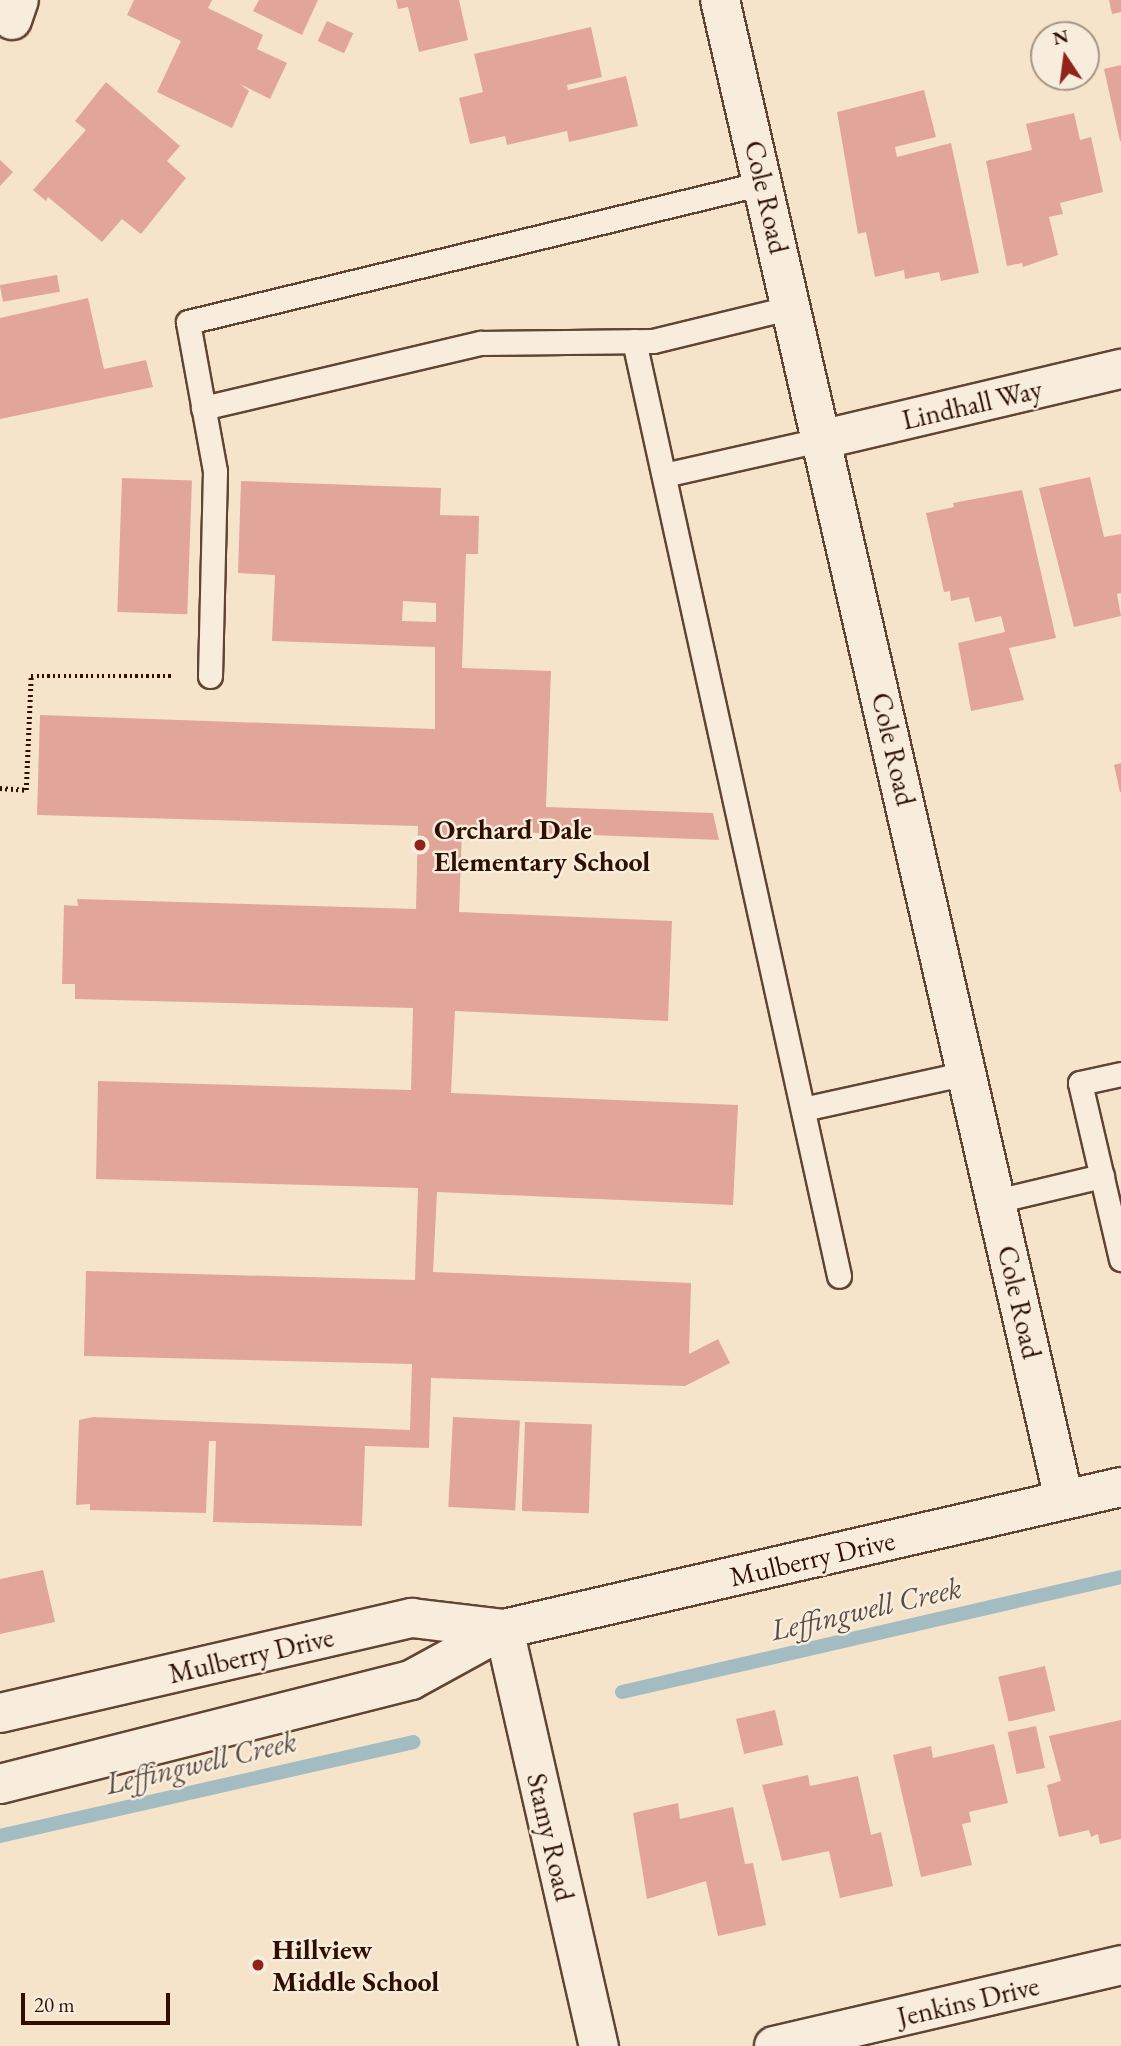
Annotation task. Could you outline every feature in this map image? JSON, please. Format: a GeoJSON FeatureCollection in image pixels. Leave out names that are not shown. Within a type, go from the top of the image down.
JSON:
{"type":"FeatureCollection","features":[{"type":"Feature","properties":{"kind":"street","name":"Cole Road"},"geometry":{"type":"LineString","coordinates":[[720,0],[824,439],[1064,1499]]}},
{"type":"Feature","properties":{"kind":"street","name":"Lindhall Way"},"geometry":{"type":"LineString","coordinates":[[824,439],[1121,369]]}},
{"type":"Feature","properties":{"kind":"street","name":"Mulberry Drive"},"geometry":{"type":"LineString","coordinates":[[0,1784],[411,1681],[503,1629],[1121,1487]]}},
{"type":"Feature","properties":{"kind":"street","name":"Mulberry Drive"},"geometry":{"type":"LineString","coordinates":[[0,1713],[412,1618],[503,1629]]}},
{"type":"Feature","properties":{"kind":"street","name":"Stamy Road"},"geometry":{"type":"LineString","coordinates":[[503,1629],[599,2046]]}},
{"type":"Feature","properties":{"kind":"street","name":"Jenkins Drive"},"geometry":{"type":"LineString","coordinates":[[774,2046],[1121,1965]]}},
{"type":"Feature","properties":{"kind":"lane"},"geometry":{"type":"LineString","coordinates":[[210,676],[215,471],[188,322],[764,183]]}},
{"type":"Feature","properties":{"kind":"lane"},"geometry":{"type":"LineString","coordinates":[[203,408],[480,342],[635,341],[793,307]]}},
{"type":"Feature","properties":{"kind":"lane"},"geometry":{"type":"LineString","coordinates":[[635,341],[839,1276]]}},
{"type":"Feature","properties":{"kind":"lane"},"geometry":{"type":"LineString","coordinates":[[664,475],[824,439]]}},
{"type":"Feature","properties":{"kind":"lane"},"geometry":{"type":"LineString","coordinates":[[803,1109],[967,1073]]}},
{"type":"Feature","properties":{"kind":"lane"},"geometry":{"type":"LineString","coordinates":[[1121,1074],[1080,1083],[1121,1259]]}},
{"type":"Feature","properties":{"kind":"lane"},"geometry":{"type":"LineString","coordinates":[[996,1201],[1102,1176]]}},
{"type":"Feature","properties":{"kind":"path"},"geometry":{"type":"LineString","coordinates":[[0,788],[26,790],[32,676],[210,676]]}},
{"type":"Feature","properties":{"kind":"building"},"geometry":{"type":"Polygon","coordinates":[[[134,0],[212,0],[208,8],[263,35],[257,49],[287,63],[270,99],[240,84],[249,91],[232,128],[157,92],[181,41],[127,15],[134,0]]]}},
{"type":"Feature","properties":{"kind":"building"},"geometry":{"type":"Polygon","coordinates":[[[259,0],[318,0],[302,35],[253,11],[259,0]]]}},
{"type":"Feature","properties":{"kind":"building"},"geometry":{"type":"Polygon","coordinates":[[[396,0],[459,0],[468,40],[419,52],[408,7],[398,9],[396,0]]]}},
{"type":"Feature","properties":{"kind":"building"},"geometry":{"type":"Polygon","coordinates":[[[1109,0],[1121,0],[1121,12],[1112,14],[1109,0]]]}},
{"type":"Feature","properties":{"kind":"building"},"geometry":{"type":"Polygon","coordinates":[[[327,21],[353,33],[344,53],[318,41],[327,21]]]}},
{"type":"Feature","properties":{"kind":"building"},"geometry":{"type":"Polygon","coordinates":[[[591,27],[602,77],[567,85],[568,90],[626,76],[638,126],[569,142],[567,131],[507,145],[505,136],[470,144],[459,98],[483,92],[474,54],[591,27]]]}},
{"type":"Feature","properties":{"kind":"building"},"geometry":{"type":"Polygon","coordinates":[[[1121,65],[1121,141],[1120,141],[1104,69],[1121,65]]]}},
{"type":"Feature","properties":{"kind":"building"},"geometry":{"type":"Polygon","coordinates":[[[106,82],[180,146],[167,161],[186,178],[141,234],[122,219],[102,242],[48,197],[46,201],[33,190],[86,130],[75,121],[106,82]]]}},
{"type":"Feature","properties":{"kind":"building"},"geometry":{"type":"Polygon","coordinates":[[[924,90],[936,137],[895,147],[897,157],[951,143],[979,273],[941,281],[939,272],[905,279],[904,270],[875,277],[866,232],[858,234],[837,112],[924,90]]]}},
{"type":"Feature","properties":{"kind":"building"},"geometry":{"type":"Polygon","coordinates":[[[1074,113],[1080,140],[1091,137],[1103,192],[1060,203],[1063,214],[1049,217],[1058,255],[1023,267],[1022,263],[1007,266],[986,161],[1032,150],[1026,124],[1074,113]]]}},
{"type":"Feature","properties":{"kind":"building"},"geometry":{"type":"Polygon","coordinates":[[[0,160],[13,172],[0,186],[0,160]]]}},
{"type":"Feature","properties":{"kind":"building"},"geometry":{"type":"Polygon","coordinates":[[[57,275],[60,292],[3,302],[0,285],[57,275]]]}},
{"type":"Feature","properties":{"kind":"building"},"geometry":{"type":"Polygon","coordinates":[[[88,298],[104,369],[146,360],[153,387],[0,419],[0,318],[88,298]]]}},
{"type":"Feature","properties":{"kind":"building"},"geometry":{"type":"Polygon","coordinates":[[[1090,477],[1104,537],[1121,534],[1121,593],[1117,594],[1121,616],[1074,627],[1039,488],[1090,477]]]}},
{"type":"Feature","properties":{"kind":"building"},"geometry":{"type":"Polygon","coordinates":[[[122,478],[192,480],[187,614],[117,612],[122,478]]]}},
{"type":"Feature","properties":{"kind":"building"},"geometry":{"type":"Polygon","coordinates":[[[241,481],[441,488],[440,515],[479,516],[478,554],[466,554],[462,668],[551,671],[546,807],[713,813],[719,840],[462,830],[459,912],[672,921],[668,1021],[455,1011],[451,1093],[738,1105],[733,1205],[437,1192],[433,1272],[691,1283],[689,1354],[718,1339],[730,1363],[685,1386],[431,1378],[429,1448],[365,1446],[362,1526],[213,1522],[216,1441],[209,1441],[206,1513],[90,1510],[90,1504],[76,1505],[79,1420],[93,1417],[410,1430],[412,1364],[84,1356],[86,1271],[415,1280],[418,1188],[96,1179],[98,1081],[411,1090],[413,1008],[75,999],[75,984],[62,984],[64,905],[78,906],[77,899],[416,909],[418,826],[37,815],[40,715],[435,729],[435,647],[272,641],[275,575],[238,573],[241,481]],[[403,601],[402,621],[436,622],[436,603],[403,601]]]}},
{"type":"Feature","properties":{"kind":"building"},"geometry":{"type":"Polygon","coordinates":[[[1022,490],[1056,638],[1009,648],[1024,700],[971,711],[958,643],[1005,632],[1001,616],[975,622],[969,597],[951,601],[950,591],[944,592],[926,513],[954,507],[953,503],[1022,490]]]}},
{"type":"Feature","properties":{"kind":"building"},"geometry":{"type":"Polygon","coordinates":[[[1121,763],[1121,792],[1120,792],[1114,765],[1121,763]]]}},
{"type":"Feature","properties":{"kind":"building"},"geometry":{"type":"Polygon","coordinates":[[[453,1417],[520,1421],[515,1510],[448,1507],[453,1417]]]}},
{"type":"Feature","properties":{"kind":"building"},"geometry":{"type":"Polygon","coordinates":[[[525,1422],[592,1424],[589,1513],[522,1511],[525,1422]]]}},
{"type":"Feature","properties":{"kind":"building"},"geometry":{"type":"Polygon","coordinates":[[[43,1570],[55,1622],[0,1634],[0,1579],[43,1570]]]}},
{"type":"Feature","properties":{"kind":"building"},"geometry":{"type":"Polygon","coordinates":[[[1045,1666],[1055,1711],[1009,1722],[998,1677],[1045,1666]]]}},
{"type":"Feature","properties":{"kind":"building"},"geometry":{"type":"Polygon","coordinates":[[[775,1710],[783,1745],[744,1754],[736,1719],[775,1710]]]}},
{"type":"Feature","properties":{"kind":"building"},"geometry":{"type":"Polygon","coordinates":[[[1121,1720],[1121,1839],[1100,1844],[1098,1834],[1091,1837],[1089,1830],[1059,1837],[1047,1785],[1061,1781],[1049,1736],[1121,1720]]]}},
{"type":"Feature","properties":{"kind":"building"},"geometry":{"type":"Polygon","coordinates":[[[1036,1726],[1045,1768],[1017,1774],[1008,1732],[1036,1726]]]}},
{"type":"Feature","properties":{"kind":"building"},"geometry":{"type":"Polygon","coordinates":[[[994,1744],[1008,1803],[969,1812],[971,1822],[962,1824],[972,1865],[921,1877],[893,1755],[931,1746],[933,1758],[994,1744]]]}},
{"type":"Feature","properties":{"kind":"building"},"geometry":{"type":"Polygon","coordinates":[[[808,1775],[810,1786],[858,1776],[871,1835],[881,1832],[893,1886],[840,1898],[829,1851],[782,1861],[762,1785],[808,1775]]]}},
{"type":"Feature","properties":{"kind":"building"},"geometry":{"type":"Polygon","coordinates":[[[678,1803],[680,1819],[733,1807],[745,1864],[753,1863],[766,1925],[718,1936],[706,1881],[647,1899],[633,1813],[678,1803]]]}},
{"type":"Feature","properties":{"kind":"waterway","name":"Leffingwell Creek"},"geometry":{"type":"LineString","coordinates":[[622,1692],[1121,1577]]}},
{"type":"Feature","properties":{"kind":"waterway","name":"Leffingwell Creek"},"geometry":{"type":"LineString","coordinates":[[0,1836],[413,1742]]}},
{"type":"Feature","properties":{"kind":"place","name":"Orchard Dale Elementary School"},"geometry":{"type":"Point","coordinates":[420,845]}},
{"type":"Feature","properties":{"kind":"place","name":"Hillview Middle School"},"geometry":{"type":"Point","coordinates":[258,1965]}}]}
